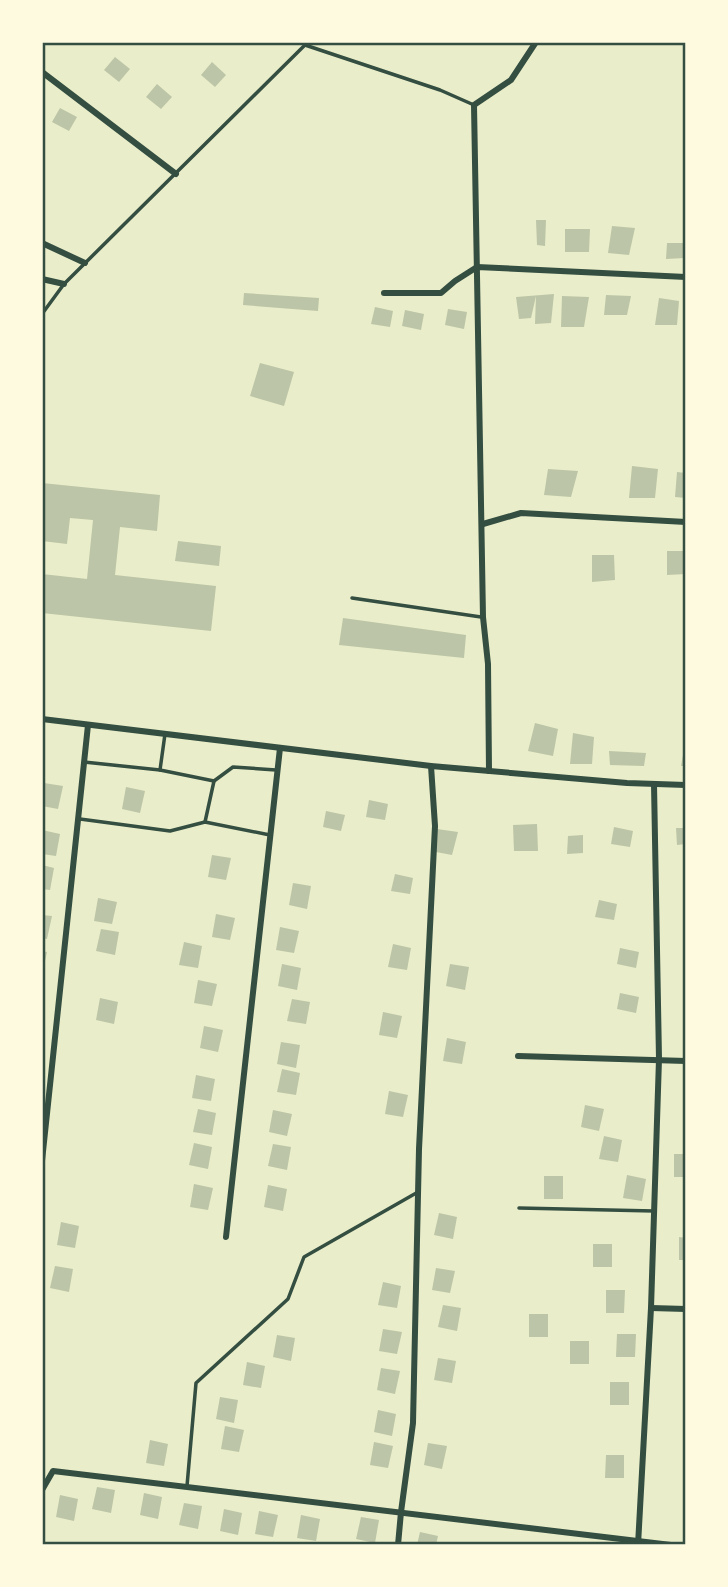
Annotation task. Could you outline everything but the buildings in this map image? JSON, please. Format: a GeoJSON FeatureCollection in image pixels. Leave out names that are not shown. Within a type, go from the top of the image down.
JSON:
{"type":"FeatureCollection","features":[{"type":"Feature","properties":{"kind":"street"},"geometry":{"type":"LineString","coordinates":[[489,771],[474,105],[511,80],[536,42]]}},
{"type":"Feature","properties":{"kind":"street"},"geometry":{"type":"LineString","coordinates":[[42,72],[176,174]]}},
{"type":"Feature","properties":{"kind":"street"},"geometry":{"type":"LineString","coordinates":[[42,243],[85,263]]}},
{"type":"Feature","properties":{"kind":"street"},"geometry":{"type":"LineString","coordinates":[[384,293],[440,293],[477,267],[686,277]]}},
{"type":"Feature","properties":{"kind":"street"},"geometry":{"type":"LineString","coordinates":[[42,279],[64,284]]}},
{"type":"Feature","properties":{"kind":"street"},"geometry":{"type":"LineString","coordinates":[[482,524],[521,513],[686,522]]}},
{"type":"Feature","properties":{"kind":"street"},"geometry":{"type":"LineString","coordinates":[[42,719],[431,766],[686,785]]}},
{"type":"Feature","properties":{"kind":"street"},"geometry":{"type":"LineString","coordinates":[[42,1161],[89,725]]}},
{"type":"Feature","properties":{"kind":"street"},"geometry":{"type":"LineString","coordinates":[[226,1237],[280,748]]}},
{"type":"Feature","properties":{"kind":"street"},"geometry":{"type":"LineString","coordinates":[[398,1545],[413,1423],[418,1192],[435,826],[431,766]]}},
{"type":"Feature","properties":{"kind":"street"},"geometry":{"type":"LineString","coordinates":[[638,1543],[651,1308],[659,1059],[653,784]]}},
{"type":"Feature","properties":{"kind":"street"},"geometry":{"type":"LineString","coordinates":[[518,1056],[686,1061]]}},
{"type":"Feature","properties":{"kind":"street"},"geometry":{"type":"LineString","coordinates":[[651,1308],[686,1309]]}},
{"type":"Feature","properties":{"kind":"street"},"geometry":{"type":"LineString","coordinates":[[42,1490],[53,1471],[671,1545]]}},
{"type":"Feature","properties":{"kind":"lane"},"geometry":{"type":"LineString","coordinates":[[42,314],[64,284],[307,43],[440,90],[474,105]]}},
{"type":"Feature","properties":{"kind":"lane"},"geometry":{"type":"LineString","coordinates":[[352,598],[484,617]]}},
{"type":"Feature","properties":{"kind":"lane"},"geometry":{"type":"LineString","coordinates":[[160,770],[165,734]]}},
{"type":"Feature","properties":{"kind":"lane"},"geometry":{"type":"LineString","coordinates":[[85,762],[160,770],[214,780]]}},
{"type":"Feature","properties":{"kind":"lane"},"geometry":{"type":"LineString","coordinates":[[205,822],[214,780],[233,767],[277,770]]}},
{"type":"Feature","properties":{"kind":"lane"},"geometry":{"type":"LineString","coordinates":[[78,819],[170,831],[205,822],[270,835]]}},
{"type":"Feature","properties":{"kind":"lane"},"geometry":{"type":"LineString","coordinates":[[187,1487],[196,1383],[288,1299],[304,1257],[418,1192]]}},
{"type":"Feature","properties":{"kind":"lane"},"geometry":{"type":"LineString","coordinates":[[519,1209],[654,1211]]}}]}
